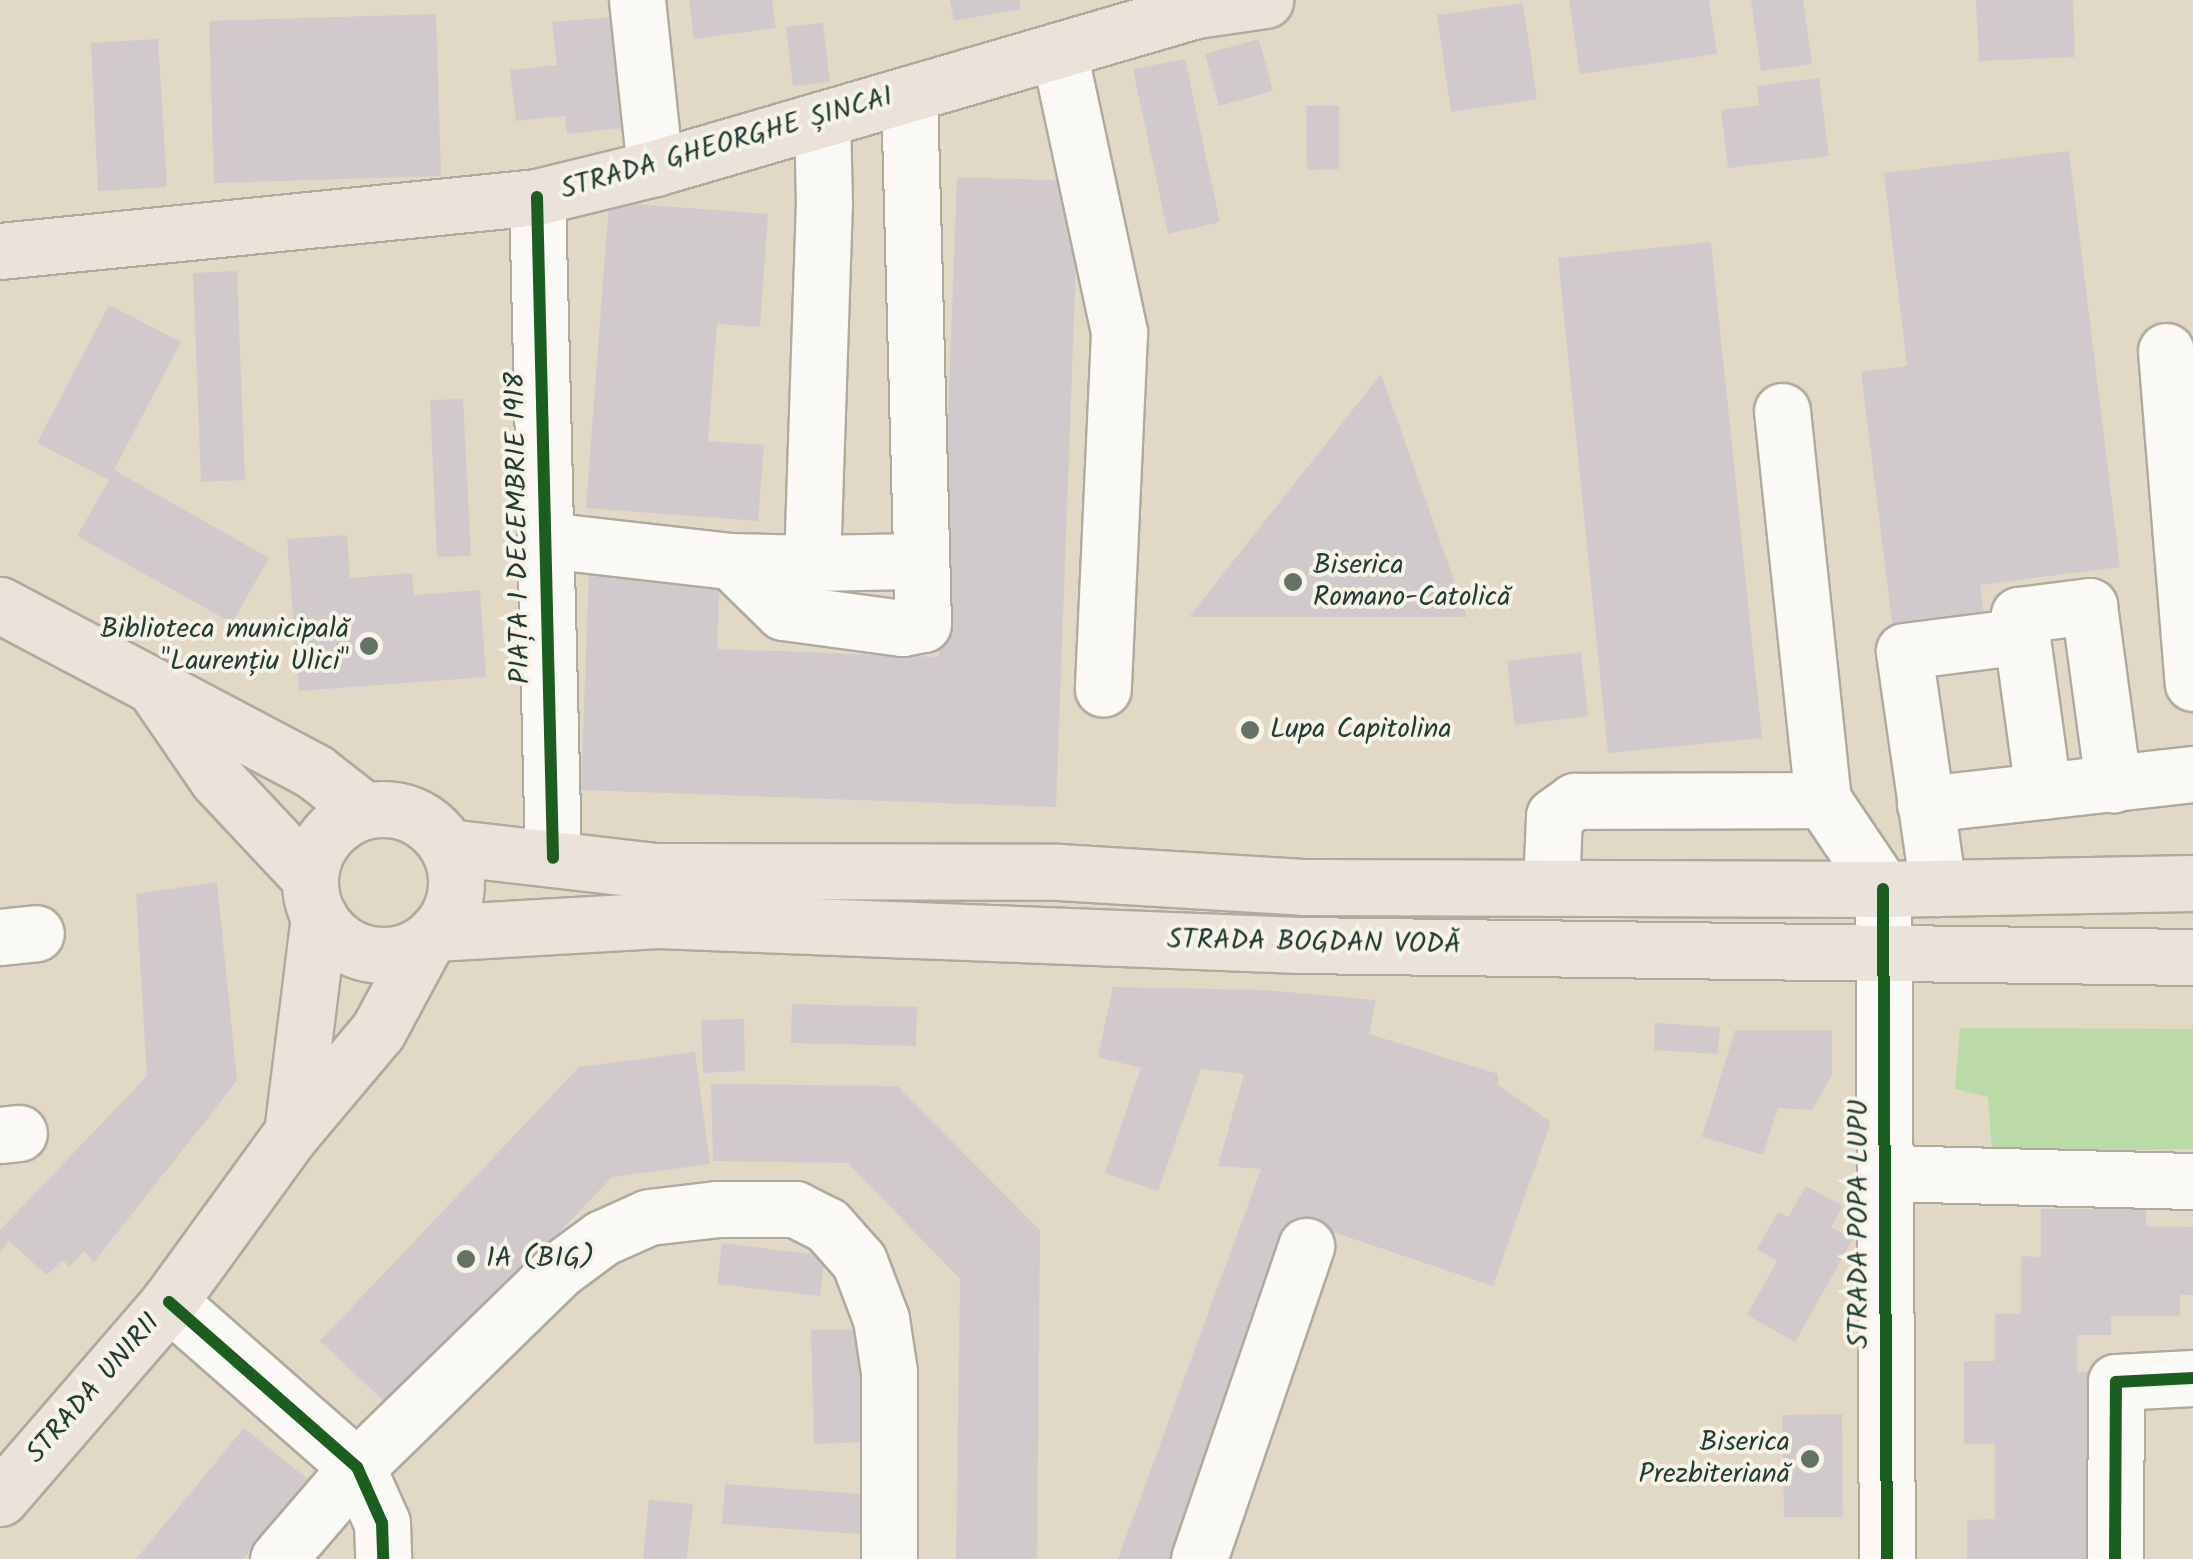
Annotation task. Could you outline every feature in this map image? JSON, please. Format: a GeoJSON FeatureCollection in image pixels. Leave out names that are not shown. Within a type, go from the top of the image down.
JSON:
{"type":"FeatureCollection","features":[{"type":"Feature","properties":{"kind":"main road","name":"STRADA GHEORGHE ȘINCAI"},"geometry":{"type":"LineString","coordinates":[[0,252],[537,197],[655,168],[1196,10],[1264,0]]}},
{"type":"Feature","properties":{"kind":"main road"},"geometry":{"type":"LineString","coordinates":[[0,605],[315,772],[365,812]]}},
{"type":"Feature","properties":{"kind":"main road"},"geometry":{"type":"LineString","coordinates":[[156,690],[217,780],[314,897],[339,940],[366,953],[408,951],[430,938],[449,914],[456,892],[456,869],[448,847],[433,828],[413,815],[390,810],[365,812],[327,836],[315,856],[314,897]]}},
{"type":"Feature","properties":{"kind":"main road","name":"STRADA BOGDAN VODĂ"},"geometry":{"type":"LineString","coordinates":[[448,847],[656,870],[1059,872],[1303,888],[1883,889],[2193,883]]}},
{"type":"Feature","properties":{"kind":"main road","name":"STRADA UNIRII"},"geometry":{"type":"LineString","coordinates":[[292,1133],[314,897]]}},
{"type":"Feature","properties":{"kind":"main road","name":"STRADA BOGDAN VODĂ"},"geometry":{"type":"LineString","coordinates":[[430,938],[658,920],[1300,945],[2193,957]]}},
{"type":"Feature","properties":{"kind":"main road","name":"STRADA UNIRII"},"geometry":{"type":"LineString","coordinates":[[0,1498],[169,1302],[292,1133],[378,1031],[430,938]]}},
{"type":"Feature","properties":{"kind":"street"},"geometry":{"type":"LineString","coordinates":[[637,0],[655,168]]}},
{"type":"Feature","properties":{"kind":"street"},"geometry":{"type":"LineString","coordinates":[[1059,52],[1120,333],[1103,690]]}},
{"type":"Feature","properties":{"kind":"street"},"geometry":{"type":"LineString","coordinates":[[730,561],[783,612],[902,628],[923,624],[909,94]]}},
{"type":"Feature","properties":{"kind":"street"},"geometry":{"type":"LineString","coordinates":[[812,563],[824,204],[822,120]]}},
{"type":"Feature","properties":{"kind":"street","name":"PIAȚA 1 DECEMBRIE 1918"},"geometry":{"type":"LineString","coordinates":[[537,197],[553,858]]}},
{"type":"Feature","properties":{"kind":"street"},"geometry":{"type":"LineString","coordinates":[[2166,351],[2193,682]]}},
{"type":"Feature","properties":{"kind":"street"},"geometry":{"type":"LineString","coordinates":[[1782,411],[1823,800],[1883,889]]}},
{"type":"Feature","properties":{"kind":"street","name":"PIAȚA 1 DECEMBRIE 1918"},"geometry":{"type":"LineString","coordinates":[[546,540],[730,561],[922,561]]}},
{"type":"Feature","properties":{"kind":"street"},"geometry":{"type":"LineString","coordinates":[[2043,791],[2020,615],[2089,606],[2113,784]]}},
{"type":"Feature","properties":{"kind":"street"},"geometry":{"type":"LineString","coordinates":[[1938,888],[1904,651],[2022,636]]}},
{"type":"Feature","properties":{"kind":"street"},"geometry":{"type":"LineString","coordinates":[[1925,804],[2193,774]]}},
{"type":"Feature","properties":{"kind":"street"},"geometry":{"type":"LineString","coordinates":[[1551,888],[1554,816],[1574,802],[1823,800]]}},
{"type":"Feature","properties":{"kind":"street","name":"STRADA POPA LUPU"},"geometry":{"type":"LineString","coordinates":[[1883,889],[1887,1559]]}},
{"type":"Feature","properties":{"kind":"street"},"geometry":{"type":"LineString","coordinates":[[1886,1174],[2193,1181]]}},
{"type":"Feature","properties":{"kind":"street"},"geometry":{"type":"LineString","coordinates":[[278,1559],[357,1467],[560,1269],[602,1238],[650,1217],[717,1209],[795,1209],[827,1225],[859,1261],[881,1319],[888,1372],[889,1559]]}},
{"type":"Feature","properties":{"kind":"street"},"geometry":{"type":"LineString","coordinates":[[1199,1559],[1306,1246]]}},
{"type":"Feature","properties":{"kind":"street"},"geometry":{"type":"LineString","coordinates":[[169,1302],[357,1467],[382,1524],[383,1559]]}},
{"type":"Feature","properties":{"kind":"street"},"geometry":{"type":"LineString","coordinates":[[2115,1559],[2116,1382],[2193,1378]]}},
{"type":"Feature","properties":{"kind":"green space"},"geometry":{"type":"Polygon","coordinates":[[[1960,1028],[2193,1029],[2193,1149],[1992,1152],[1988,1097],[1955,1089],[1960,1028]]]}},
{"type":"Feature","properties":{"kind":"building"},"geometry":{"type":"Polygon","coordinates":[[[689,0],[772,0],[776,28],[694,39],[689,0]]]}},
{"type":"Feature","properties":{"kind":"building"},"geometry":{"type":"Polygon","coordinates":[[[950,0],[1019,0],[1021,9],[954,21],[950,0]]]}},
{"type":"Feature","properties":{"kind":"building"},"geometry":{"type":"Polygon","coordinates":[[[1569,0],[1709,0],[1717,54],[1580,74],[1569,0]]]}},
{"type":"Feature","properties":{"kind":"building"},"geometry":{"type":"Polygon","coordinates":[[[1751,0],[1803,0],[1812,64],[1761,71],[1751,0]]]}},
{"type":"Feature","properties":{"kind":"building"},"geometry":{"type":"Polygon","coordinates":[[[1976,0],[2073,0],[2075,57],[1979,61],[1976,0]]]}},
{"type":"Feature","properties":{"kind":"building"},"geometry":{"type":"Polygon","coordinates":[[[1523,3],[1537,99],[1451,112],[1437,15],[1523,3]]]}},
{"type":"Feature","properties":{"kind":"building"},"geometry":{"type":"Polygon","coordinates":[[[436,14],[441,176],[214,183],[209,21],[436,14]]]}},
{"type":"Feature","properties":{"kind":"building"},"geometry":{"type":"Polygon","coordinates":[[[612,17],[623,128],[567,134],[565,116],[516,121],[510,70],[557,65],[552,22],[612,17]]]}},
{"type":"Feature","properties":{"kind":"building"},"geometry":{"type":"Polygon","coordinates":[[[823,23],[830,82],[793,86],[786,27],[823,23]]]}},
{"type":"Feature","properties":{"kind":"building"},"geometry":{"type":"Polygon","coordinates":[[[158,39],[167,187],[98,191],[91,43],[158,39]]]}},
{"type":"Feature","properties":{"kind":"building"},"geometry":{"type":"Polygon","coordinates":[[[1259,39],[1273,91],[1219,106],[1205,54],[1259,39]]]}},
{"type":"Feature","properties":{"kind":"building"},"geometry":{"type":"Polygon","coordinates":[[[1185,59],[1220,222],[1168,234],[1133,69],[1185,59]]]}},
{"type":"Feature","properties":{"kind":"building"},"geometry":{"type":"Polygon","coordinates":[[[1819,78],[1829,156],[1728,168],[1721,110],[1759,105],[1757,86],[1819,78]]]}},
{"type":"Feature","properties":{"kind":"building"},"geometry":{"type":"Polygon","coordinates":[[[1306,106],[1339,106],[1339,169],[1307,170],[1306,106]]]}},
{"type":"Feature","properties":{"kind":"building"},"geometry":{"type":"Polygon","coordinates":[[[2069,151],[2120,567],[1980,585],[1984,618],[1893,629],[1861,372],[1907,366],[1884,173],[2069,151]]]}},
{"type":"Feature","properties":{"kind":"building"},"geometry":{"type":"Polygon","coordinates":[[[957,177],[1079,181],[1056,807],[581,790],[589,571],[720,576],[717,649],[939,657],[957,177]]]}},
{"type":"Feature","properties":{"kind":"building"},"geometry":{"type":"Polygon","coordinates":[[[609,202],[768,214],[760,327],[717,324],[708,441],[764,445],[758,521],[586,508],[609,202]]]}},
{"type":"Feature","properties":{"kind":"building"},"geometry":{"type":"Polygon","coordinates":[[[1711,242],[1762,738],[1608,753],[1558,258],[1711,242]]]}},
{"type":"Feature","properties":{"kind":"building"},"geometry":{"type":"Polygon","coordinates":[[[237,271],[245,480],[201,482],[193,273],[237,271]]]}},
{"type":"Feature","properties":{"kind":"building"},"geometry":{"type":"Polygon","coordinates":[[[109,305],[181,342],[114,470],[269,558],[232,623],[77,536],[109,480],[37,443],[109,305]]]}},
{"type":"Feature","properties":{"kind":"building"},"geometry":{"type":"Polygon","coordinates":[[[1381,374],[1467,617],[1189,617],[1381,374]]]}},
{"type":"Feature","properties":{"kind":"building"},"geometry":{"type":"Polygon","coordinates":[[[463,399],[471,556],[437,557],[430,400],[463,399]]]}},
{"type":"Feature","properties":{"kind":"building"},"geometry":{"type":"Polygon","coordinates":[[[347,535],[350,578],[412,573],[414,595],[480,590],[486,677],[299,691],[287,539],[347,535]]]}},
{"type":"Feature","properties":{"kind":"building"},"geometry":{"type":"Polygon","coordinates":[[[1581,652],[1588,716],[1515,725],[1507,661],[1581,652]]]}},
{"type":"Feature","properties":{"kind":"building"},"geometry":{"type":"Polygon","coordinates":[[[217,882],[237,1081],[94,1262],[84,1251],[69,1267],[63,1260],[47,1275],[9,1241],[0,1252],[0,1230],[147,1076],[136,894],[217,882]]]}},
{"type":"Feature","properties":{"kind":"building"},"geometry":{"type":"Polygon","coordinates":[[[1113,987],[1265,990],[1376,1000],[1369,1034],[1498,1074],[1498,1085],[1551,1122],[1493,1286],[1306,1223],[1173,1559],[1118,1559],[1261,1169],[1218,1166],[1244,1074],[1201,1069],[1158,1191],[1105,1173],[1141,1068],[1098,1057],[1113,987]]]}},
{"type":"Feature","properties":{"kind":"building"},"geometry":{"type":"Polygon","coordinates":[[[792,1004],[917,1007],[916,1046],[791,1043],[792,1004]]]}},
{"type":"Feature","properties":{"kind":"building"},"geometry":{"type":"Polygon","coordinates":[[[744,1019],[745,1071],[703,1073],[701,1020],[744,1019]]]}},
{"type":"Feature","properties":{"kind":"building"},"geometry":{"type":"Polygon","coordinates":[[[1655,1023],[1720,1027],[1718,1054],[1654,1050],[1655,1023]]]}},
{"type":"Feature","properties":{"kind":"building"},"geometry":{"type":"Polygon","coordinates":[[[1735,1030],[1832,1030],[1832,1075],[1812,1110],[1778,1108],[1763,1155],[1702,1137],[1735,1030]]]}},
{"type":"Feature","properties":{"kind":"building","name":"1A (BIG)"},"geometry":{"type":"Polygon","coordinates":[[[695,1052],[710,1164],[612,1177],[392,1409],[320,1341],[579,1067],[695,1052]]]}},
{"type":"Feature","properties":{"kind":"building"},"geometry":{"type":"Polygon","coordinates":[[[711,1084],[897,1086],[1040,1230],[1037,1559],[956,1559],[960,1279],[848,1163],[713,1161],[711,1084]]]}},
{"type":"Feature","properties":{"kind":"building"},"geometry":{"type":"Polygon","coordinates":[[[1806,1186],[1843,1206],[1831,1227],[1853,1239],[1795,1342],[1747,1315],[1777,1261],[1757,1249],[1778,1212],[1788,1217],[1806,1186]]]}},
{"type":"Feature","properties":{"kind":"building"},"geometry":{"type":"Polygon","coordinates":[[[2041,1209],[2146,1209],[2146,1226],[2193,1227],[2193,1295],[2180,1295],[2180,1316],[2111,1316],[2111,1335],[2077,1335],[2077,1372],[2112,1372],[2111,1461],[2088,1461],[2088,1513],[2108,1559],[1967,1559],[1967,1520],[1995,1519],[1995,1444],[1964,1444],[1964,1361],[1995,1361],[1995,1314],[2021,1314],[2021,1256],[2041,1257],[2041,1209]]]}},
{"type":"Feature","properties":{"kind":"building"},"geometry":{"type":"Polygon","coordinates":[[[722,1243],[825,1256],[820,1296],[717,1284],[722,1243]]]}},
{"type":"Feature","properties":{"kind":"building"},"geometry":{"type":"Polygon","coordinates":[[[866,1329],[869,1442],[814,1444],[811,1330],[866,1329]]]}},
{"type":"Feature","properties":{"kind":"building"},"geometry":{"type":"Polygon","coordinates":[[[1842,1414],[1843,1517],[1784,1517],[1782,1415],[1842,1414]]]}},
{"type":"Feature","properties":{"kind":"building"},"geometry":{"type":"Polygon","coordinates":[[[244,1428],[310,1481],[243,1559],[136,1559],[244,1428]]]}},
{"type":"Feature","properties":{"kind":"building"},"geometry":{"type":"Polygon","coordinates":[[[725,1484],[875,1495],[872,1535],[722,1524],[725,1484]]]}},
{"type":"Feature","properties":{"kind":"building"},"geometry":{"type":"Polygon","coordinates":[[[649,1500],[693,1504],[687,1559],[643,1559],[649,1500]]]}},
{"type":"Feature","properties":{"kind":"cycle path"},"geometry":{"type":"LineString","coordinates":[[537,197],[553,858]]}},
{"type":"Feature","properties":{"kind":"cycle path"},"geometry":{"type":"LineString","coordinates":[[1883,889],[1887,1559]]}},
{"type":"Feature","properties":{"kind":"cycle path"},"geometry":{"type":"LineString","coordinates":[[169,1302],[357,1467],[382,1523],[383,1559]]}},
{"type":"Feature","properties":{"kind":"cycle path"},"geometry":{"type":"LineString","coordinates":[[2115,1559],[2116,1382],[2193,1378]]}},
{"type":"Feature","properties":{"kind":"place","name":"Biserica Romano-Catolică"},"geometry":{"type":"Point","coordinates":[1293,582]}},
{"type":"Feature","properties":{"kind":"place","name":"Biblioteca municipală \"Laurențiu Ulici\""},"geometry":{"type":"Point","coordinates":[369,646]}},
{"type":"Feature","properties":{"kind":"place","name":"Lupa Capitolina"},"geometry":{"type":"Point","coordinates":[1250,730]}},
{"type":"Feature","properties":{"kind":"place","name":"1A (BIG)"},"geometry":{"type":"Point","coordinates":[466,1259]}},
{"type":"Feature","properties":{"kind":"place","name":"Biserica Prezbiteriană"},"geometry":{"type":"Point","coordinates":[1810,1459]}}]}
